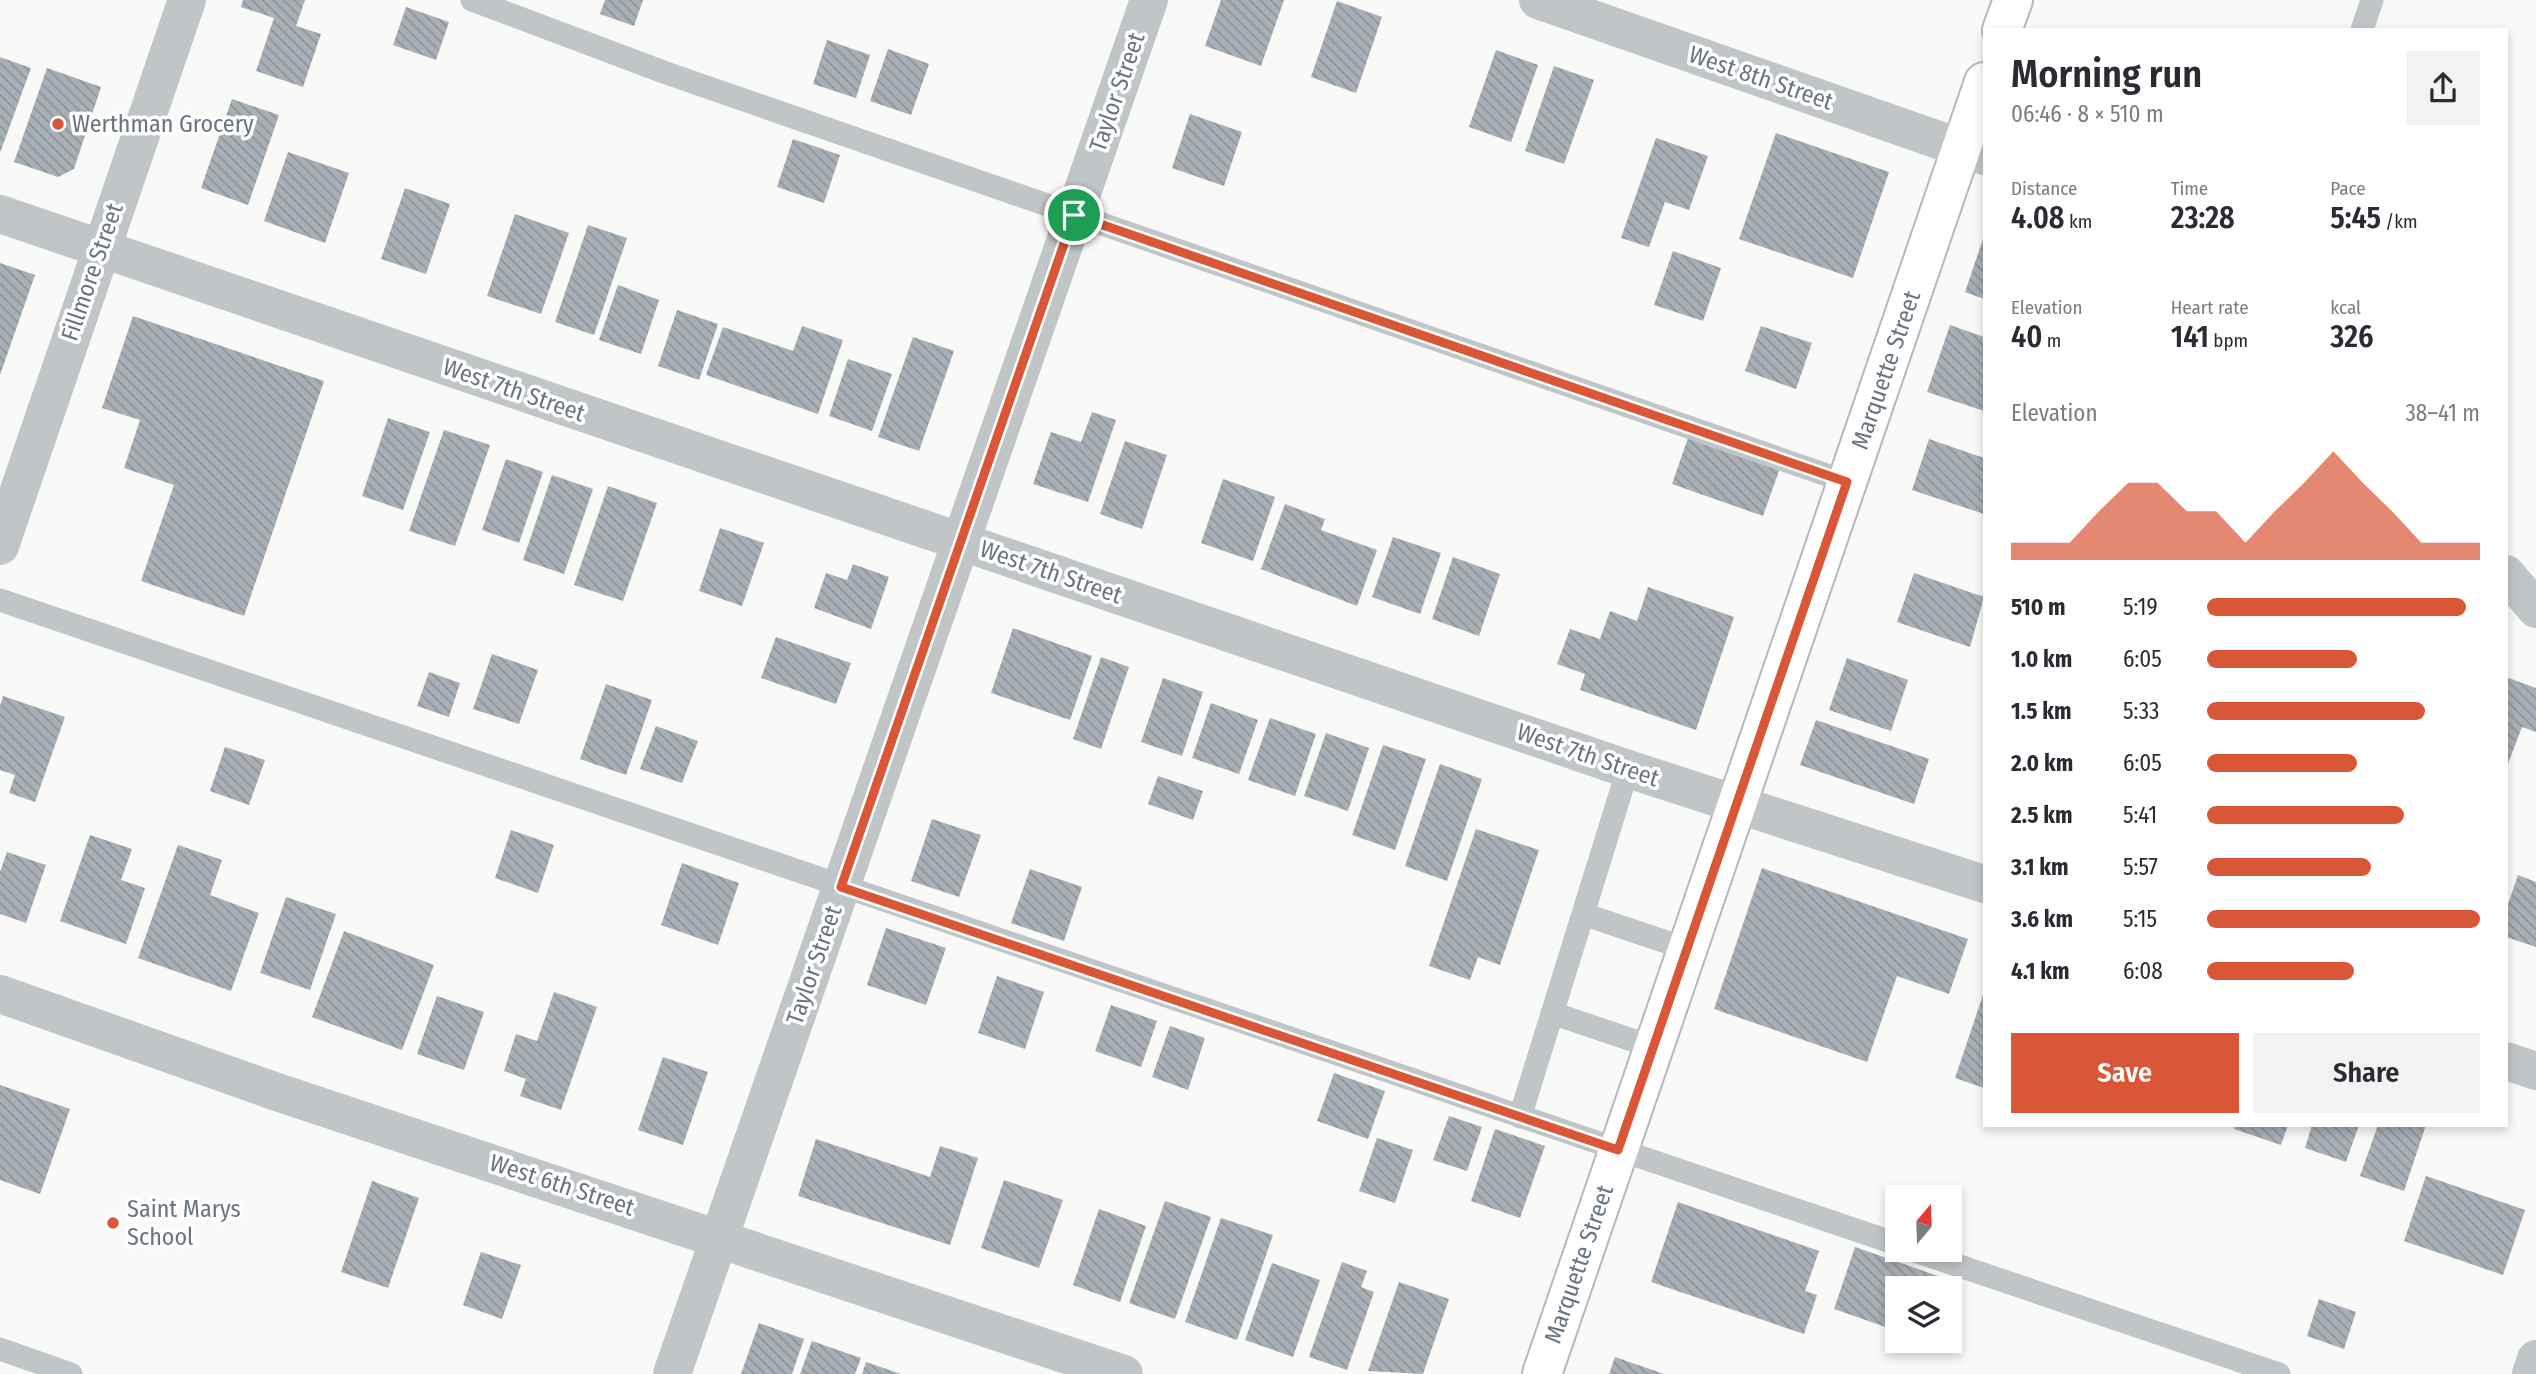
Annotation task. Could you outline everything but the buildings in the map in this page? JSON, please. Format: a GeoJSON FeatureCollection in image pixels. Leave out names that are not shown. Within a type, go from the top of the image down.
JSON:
{"type":"FeatureCollection","features":[{"type":"Feature","properties":{"kind":"street","name":"Fillmore Street"},"geometry":{"type":"LineString","coordinates":[[0,546],[187,0]]}},
{"type":"Feature","properties":{"kind":"street","name":"Taylor Street"},"geometry":{"type":"LineString","coordinates":[[671,1374],[1149,0]]}},
{"type":"Feature","properties":{"kind":"street","name":"West 8th Street"},"geometry":{"type":"LineString","coordinates":[[1538,0],[1973,152]]}},
{"type":"Feature","properties":{"kind":"street"},"geometry":{"type":"LineString","coordinates":[[2003,28],[2012,0]]}},
{"type":"Feature","properties":{"kind":"street","name":"Marquette Street"},"geometry":{"type":"LineString","coordinates":[[1542,1374],[1847,482],[1973,152],[1983,88]]}},
{"type":"Feature","properties":{"kind":"street","name":"West 7th Street"},"geometry":{"type":"LineString","coordinates":[[0,214],[1628,769],[1983,884]]}},
{"type":"Feature","properties":{"kind":"street"},"geometry":{"type":"LineString","coordinates":[[2508,576],[2536,609]]}},
{"type":"Feature","properties":{"kind":"street","name":"West 6th Street"},"geometry":{"type":"LineString","coordinates":[[0,994],[274,1091],[1124,1374]]}},
{"type":"Feature","properties":{"kind":"street"},"geometry":{"type":"LineString","coordinates":[[2508,1062],[2536,1071]]}},
{"type":"Feature","properties":{"kind":"street"},"geometry":{"type":"LineString","coordinates":[[2531,1374],[2536,1359]]}},
{"type":"Feature","properties":{"kind":"lane"},"geometry":{"type":"LineString","coordinates":[[472,0],[668,74],[1847,482]]}},
{"type":"Feature","properties":{"kind":"lane"},"geometry":{"type":"LineString","coordinates":[[2363,28],[2372,0]]}},
{"type":"Feature","properties":{"kind":"lane"},"geometry":{"type":"LineString","coordinates":[[0,600],[1885,1240]]}},
{"type":"Feature","properties":{"kind":"lane"},"geometry":{"type":"LineString","coordinates":[[1520,1117],[1628,769]]}},
{"type":"Feature","properties":{"kind":"lane"},"geometry":{"type":"LineString","coordinates":[[1583,914],[1687,949]]}},
{"type":"Feature","properties":{"kind":"lane"},"geometry":{"type":"LineString","coordinates":[[1552,1013],[1653,1046]]}},
{"type":"Feature","properties":{"kind":"lane"},"geometry":{"type":"LineString","coordinates":[[1948,1262],[2279,1374]]}},
{"type":"Feature","properties":{"kind":"lane"},"geometry":{"type":"LineString","coordinates":[[0,1349],[71,1374]]}},
{"type":"Feature","properties":{"kind":"place","name":"Werthman Grocery"},"geometry":{"type":"Point","coordinates":[58,124]}},
{"type":"Feature","properties":{"kind":"place","name":"Saint Marys School"},"geometry":{"type":"Point","coordinates":[113,1223]}},
{"type":"Feature","properties":{"kind":"route"},"geometry":{"type":"LineString","coordinates":[[1074,215],[1847,482],[1618,1150],[841,887],[1074,215]]}}]}
